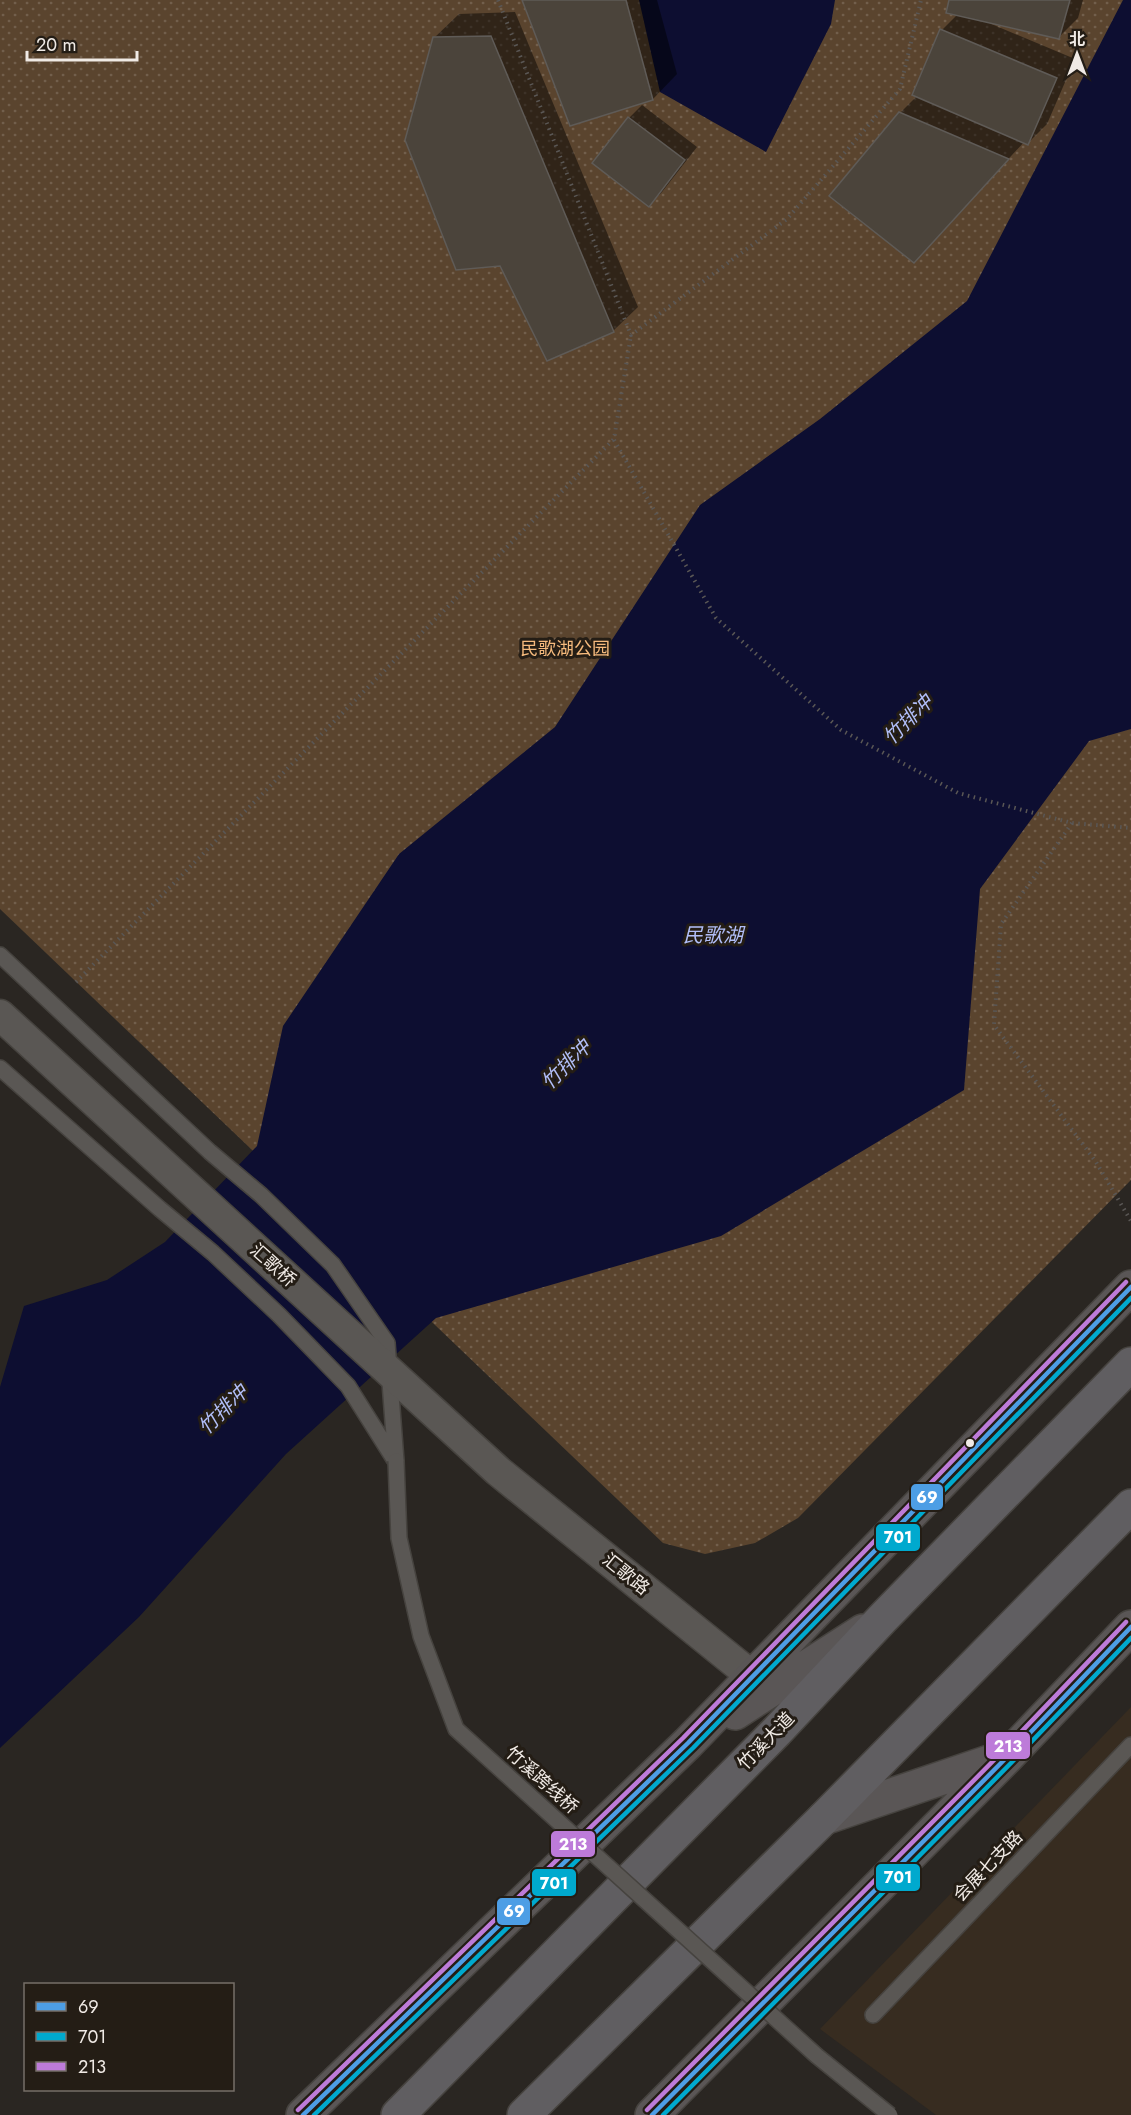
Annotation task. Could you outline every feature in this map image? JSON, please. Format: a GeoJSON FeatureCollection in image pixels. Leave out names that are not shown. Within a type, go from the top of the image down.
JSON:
{"type":"FeatureCollection","features":[{"type":"Feature","properties":{"kind":"highway","name":"竹溪大道"},"geometry":{"type":"LineString","coordinates":[[398,2115],[777,1731],[882,1619],[1131,1364]]}},
{"type":"Feature","properties":{"kind":"highway"},"geometry":{"type":"LineString","coordinates":[[525,2115],[824,1818],[1131,1506]]}},
{"type":"Feature","properties":{"kind":"main road"},"geometry":{"type":"LineString","coordinates":[[303,2115],[688,1743],[1131,1287]]}},
{"type":"Feature","properties":{"kind":"main road"},"geometry":{"type":"LineString","coordinates":[[688,1743],[882,1619]]}},
{"type":"Feature","properties":{"kind":"main road"},"geometry":{"type":"LineString","coordinates":[[652,2115],[1008,1756],[1131,1627]]}},
{"type":"Feature","properties":{"kind":"main road"},"geometry":{"type":"LineString","coordinates":[[824,1818],[1008,1756]]}},
{"type":"Feature","properties":{"kind":"street","name":"汇歌桥"},"geometry":{"type":"LineString","coordinates":[[0,1015],[498,1472]]}},
{"type":"Feature","properties":{"kind":"street","name":"汇歌路"},"geometry":{"type":"LineString","coordinates":[[498,1472],[753,1677]]}},
{"type":"Feature","properties":{"kind":"lane","name":"竹溪跨线桥"},"geometry":{"type":"LineString","coordinates":[[0,955],[210,1152],[261,1195],[333,1265],[387,1342],[399,1538],[421,1636],[456,1729],[817,2056],[890,2115]]}},
{"type":"Feature","properties":{"kind":"lane"},"geometry":{"type":"LineString","coordinates":[[0,1068],[213,1253],[279,1315],[348,1386],[396,1461]]}},
{"type":"Feature","properties":{"kind":"lane","name":"会展七支路"},"geometry":{"type":"LineString","coordinates":[[873,2014],[1131,1745]]}},
{"type":"Feature","properties":{"kind":"path"},"geometry":{"type":"LineString","coordinates":[[76,982],[614,440],[631,335],[498,0]]}},
{"type":"Feature","properties":{"kind":"path"},"geometry":{"type":"LineString","coordinates":[[631,335],[787,219],[878,115],[900,88],[921,0]]}},
{"type":"Feature","properties":{"kind":"path"},"geometry":{"type":"LineString","coordinates":[[614,440],[716,618],[841,730],[958,793],[1072,823],[1131,828]]}},
{"type":"Feature","properties":{"kind":"path"},"geometry":{"type":"LineString","coordinates":[[1072,823],[1001,924],[994,1025],[1096,1162],[1131,1221]]}},
{"type":"Feature","properties":{"kind":"shaded area"},"geometry":{"type":"Polygon","coordinates":[[[1131,1707],[1131,2115],[936,2115],[820,2029],[1131,1707]]]}},
{"type":"Feature","properties":{"kind":"green space","name":"民歌湖公园"},"geometry":{"type":"Polygon","coordinates":[[[0,0],[1131,0],[1131,1180],[798,1518],[755,1543],[705,1554],[663,1543],[0,909],[0,0]]]}},
{"type":"Feature","properties":{"kind":"water"},"geometry":{"type":"Polygon","coordinates":[[[639,0],[835,0],[831,24],[766,152],[660,92],[639,0]]]}},
{"type":"Feature","properties":{"kind":"water","name":"民歌湖"},"geometry":{"type":"Polygon","coordinates":[[[1123,0],[1131,0],[1131,729],[1089,741],[980,889],[964,1090],[721,1236],[436,1318],[286,1454],[139,1617],[0,1748],[0,1387],[24,1306],[107,1280],[165,1242],[257,1146],[283,1026],[399,854],[555,727],[700,505],[820,419],[967,301],[1123,0]]]}},
{"type":"Feature","properties":{"kind":"building"},"geometry":{"type":"Polygon","coordinates":[[[522,0],[626,0],[653,100],[570,126],[522,0]]]}},
{"type":"Feature","properties":{"kind":"building"},"geometry":{"type":"Polygon","coordinates":[[[949,0],[1070,0],[1059,39],[946,13],[949,0]]]}},
{"type":"Feature","properties":{"kind":"building"},"geometry":{"type":"Polygon","coordinates":[[[940,29],[1057,78],[1028,145],[912,95],[940,29]]]}},
{"type":"Feature","properties":{"kind":"building"},"geometry":{"type":"Polygon","coordinates":[[[491,36],[614,332],[547,361],[500,266],[456,270],[405,140],[433,37],[491,36]]]}},
{"type":"Feature","properties":{"kind":"building"},"geometry":{"type":"Polygon","coordinates":[[[899,112],[1009,159],[914,263],[829,196],[899,112]]]}},
{"type":"Feature","properties":{"kind":"building"},"geometry":{"type":"Polygon","coordinates":[[[628,117],[685,160],[649,207],[592,163],[628,117]]]}},
{"type":"Feature","properties":{"kind":"transit line","name":"213"},"geometry":{"type":"LineString","coordinates":[[298,2110],[683,1738],[1126,1282]]}},
{"type":"Feature","properties":{"kind":"transit line","name":"69"},"geometry":{"type":"LineString","coordinates":[[303,2115],[688,1743],[1131,1287]]}},
{"type":"Feature","properties":{"kind":"transit line","name":"701"},"geometry":{"type":"LineString","coordinates":[[314,2115],[693,1748],[1131,1298]]}},
{"type":"Feature","properties":{"kind":"transit line","name":"213"},"geometry":{"type":"LineString","coordinates":[[647,2110],[1003,1751],[1126,1622]]}},
{"type":"Feature","properties":{"kind":"transit line","name":"69"},"geometry":{"type":"LineString","coordinates":[[652,2115],[1008,1756],[1131,1627]]}},
{"type":"Feature","properties":{"kind":"transit line","name":"701"},"geometry":{"type":"LineString","coordinates":[[663,2115],[1013,1761],[1131,1638]]}},
{"type":"Feature","properties":{"kind":"water label","name":"竹排冲"},"geometry":{"type":"Point","coordinates":[908,720]}},
{"type":"Feature","properties":{"kind":"water label","name":"竹排冲"},"geometry":{"type":"Point","coordinates":[566,1065]}},
{"type":"Feature","properties":{"kind":"water label","name":"竹排冲"},"geometry":{"type":"Point","coordinates":[223,1410]}}]}
